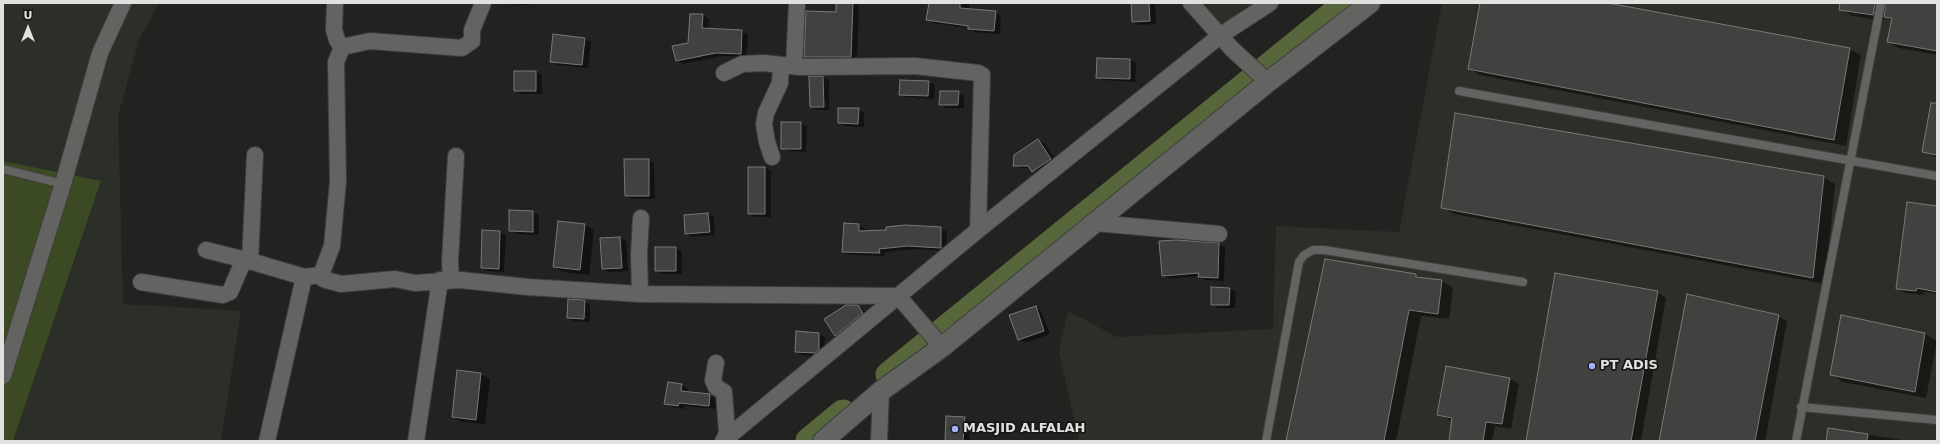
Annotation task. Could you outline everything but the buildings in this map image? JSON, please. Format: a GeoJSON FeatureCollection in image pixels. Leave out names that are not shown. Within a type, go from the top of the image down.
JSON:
{"type":"FeatureCollection","features":[{"type":"Feature","properties":{"kind":"street"},"geometry":{"type":"LineString","coordinates":[[3,376],[63,184],[100,53],[122,3]]}},
{"type":"Feature","properties":{"kind":"street"},"geometry":{"type":"LineString","coordinates":[[335,3],[334,30],[336,40],[342,47]]}},
{"type":"Feature","properties":{"kind":"street"},"geometry":{"type":"LineString","coordinates":[[342,47],[370,40],[462,48],[472,41],[472,30],[483,3]]}},
{"type":"Feature","properties":{"kind":"street"},"geometry":{"type":"LineString","coordinates":[[772,157],[766,142],[765,118],[769,104],[788,66],[797,3]]}},
{"type":"Feature","properties":{"kind":"street"},"geometry":{"type":"LineString","coordinates":[[1191,3],[1232,49],[1267,81]]}},
{"type":"Feature","properties":{"kind":"street"},"geometry":{"type":"LineString","coordinates":[[823,441],[939,343],[1095,223],[1267,81],[1370,3]]}},
{"type":"Feature","properties":{"kind":"street"},"geometry":{"type":"LineString","coordinates":[[724,440],[978,230],[1221,35],[1261,6]]}},
{"type":"Feature","properties":{"kind":"street"},"geometry":{"type":"LineString","coordinates":[[321,276],[332,246],[338,181],[336,62],[342,47]]}},
{"type":"Feature","properties":{"kind":"street"},"geometry":{"type":"LineString","coordinates":[[724,73],[742,64],[764,63],[788,66],[915,66],[978,73],[982,75],[978,230]]}},
{"type":"Feature","properties":{"kind":"street"},"geometry":{"type":"LineString","coordinates":[[250,262],[255,155]]}},
{"type":"Feature","properties":{"kind":"street"},"geometry":{"type":"LineString","coordinates":[[416,441],[450,262],[456,156]]}},
{"type":"Feature","properties":{"kind":"street"},"geometry":{"type":"LineString","coordinates":[[640,294],[639,254],[641,218]]}},
{"type":"Feature","properties":{"kind":"street"},"geometry":{"type":"LineString","coordinates":[[1095,223],[1219,234]]}},
{"type":"Feature","properties":{"kind":"street"},"geometry":{"type":"LineString","coordinates":[[206,250],[304,277],[321,276]]}},
{"type":"Feature","properties":{"kind":"street"},"geometry":{"type":"LineString","coordinates":[[141,282],[223,295],[230,292],[242,264],[250,262]]}},
{"type":"Feature","properties":{"kind":"street"},"geometry":{"type":"LineString","coordinates":[[321,276],[322,279],[328,282],[341,284],[394,279],[415,283],[446,280],[640,294],[898,296],[939,343]]}},
{"type":"Feature","properties":{"kind":"street"},"geometry":{"type":"LineString","coordinates":[[267,441],[304,277]]}},
{"type":"Feature","properties":{"kind":"street"},"geometry":{"type":"LineString","coordinates":[[716,363],[713,380],[716,387],[724,392],[727,432],[724,440]]}},
{"type":"Feature","properties":{"kind":"street"},"geometry":{"type":"LineString","coordinates":[[879,441],[881,391]]}},
{"type":"Feature","properties":{"kind":"lane"},"geometry":{"type":"LineString","coordinates":[[1796,441],[1801,407],[1851,161],[1881,3]]}},
{"type":"Feature","properties":{"kind":"lane"},"geometry":{"type":"LineString","coordinates":[[1459,91],[1937,176]]}},
{"type":"Feature","properties":{"kind":"lane"},"geometry":{"type":"LineString","coordinates":[[3,169],[63,184]]}},
{"type":"Feature","properties":{"kind":"lane"},"geometry":{"type":"LineString","coordinates":[[1266,441],[1299,262],[1304,255],[1313,250],[1324,250],[1523,282]]}},
{"type":"Feature","properties":{"kind":"lane"},"geometry":{"type":"LineString","coordinates":[[1801,407],[1937,420]]}},
{"type":"Feature","properties":{"kind":"shaded area"},"geometry":{"type":"Polygon","coordinates":[[[3,3],[159,3],[139,40],[118,116],[123,304],[241,311],[221,441],[13,441],[101,182],[3,161],[3,3]]]}},
{"type":"Feature","properties":{"kind":"shaded area"},"geometry":{"type":"Polygon","coordinates":[[[1193,3],[1274,3],[1227,44],[1193,3]]]}},
{"type":"Feature","properties":{"kind":"shaded area"},"geometry":{"type":"Polygon","coordinates":[[[1442,3],[1937,3],[1937,441],[1079,441],[1059,352],[1068,311],[1117,337],[1273,329],[1276,226],[1399,232],[1442,3]]]}},
{"type":"Feature","properties":{"kind":"green space"},"geometry":{"type":"Polygon","coordinates":[[[3,161],[101,181],[13,441],[3,441],[3,161]]]}},
{"type":"Feature","properties":{"kind":"waterway"},"geometry":{"type":"LineString","coordinates":[[889,375],[1347,3]]}},
{"type":"Feature","properties":{"kind":"waterway"},"geometry":{"type":"LineString","coordinates":[[809,441],[843,413]]}},
{"type":"Feature","properties":{"kind":"place","name":"PT ADIS"},"geometry":{"type":"Point","coordinates":[1592,366]}},
{"type":"Feature","properties":{"kind":"place","name":"MASJID ALFALAH"},"geometry":{"type":"Point","coordinates":[955,429]}}]}
